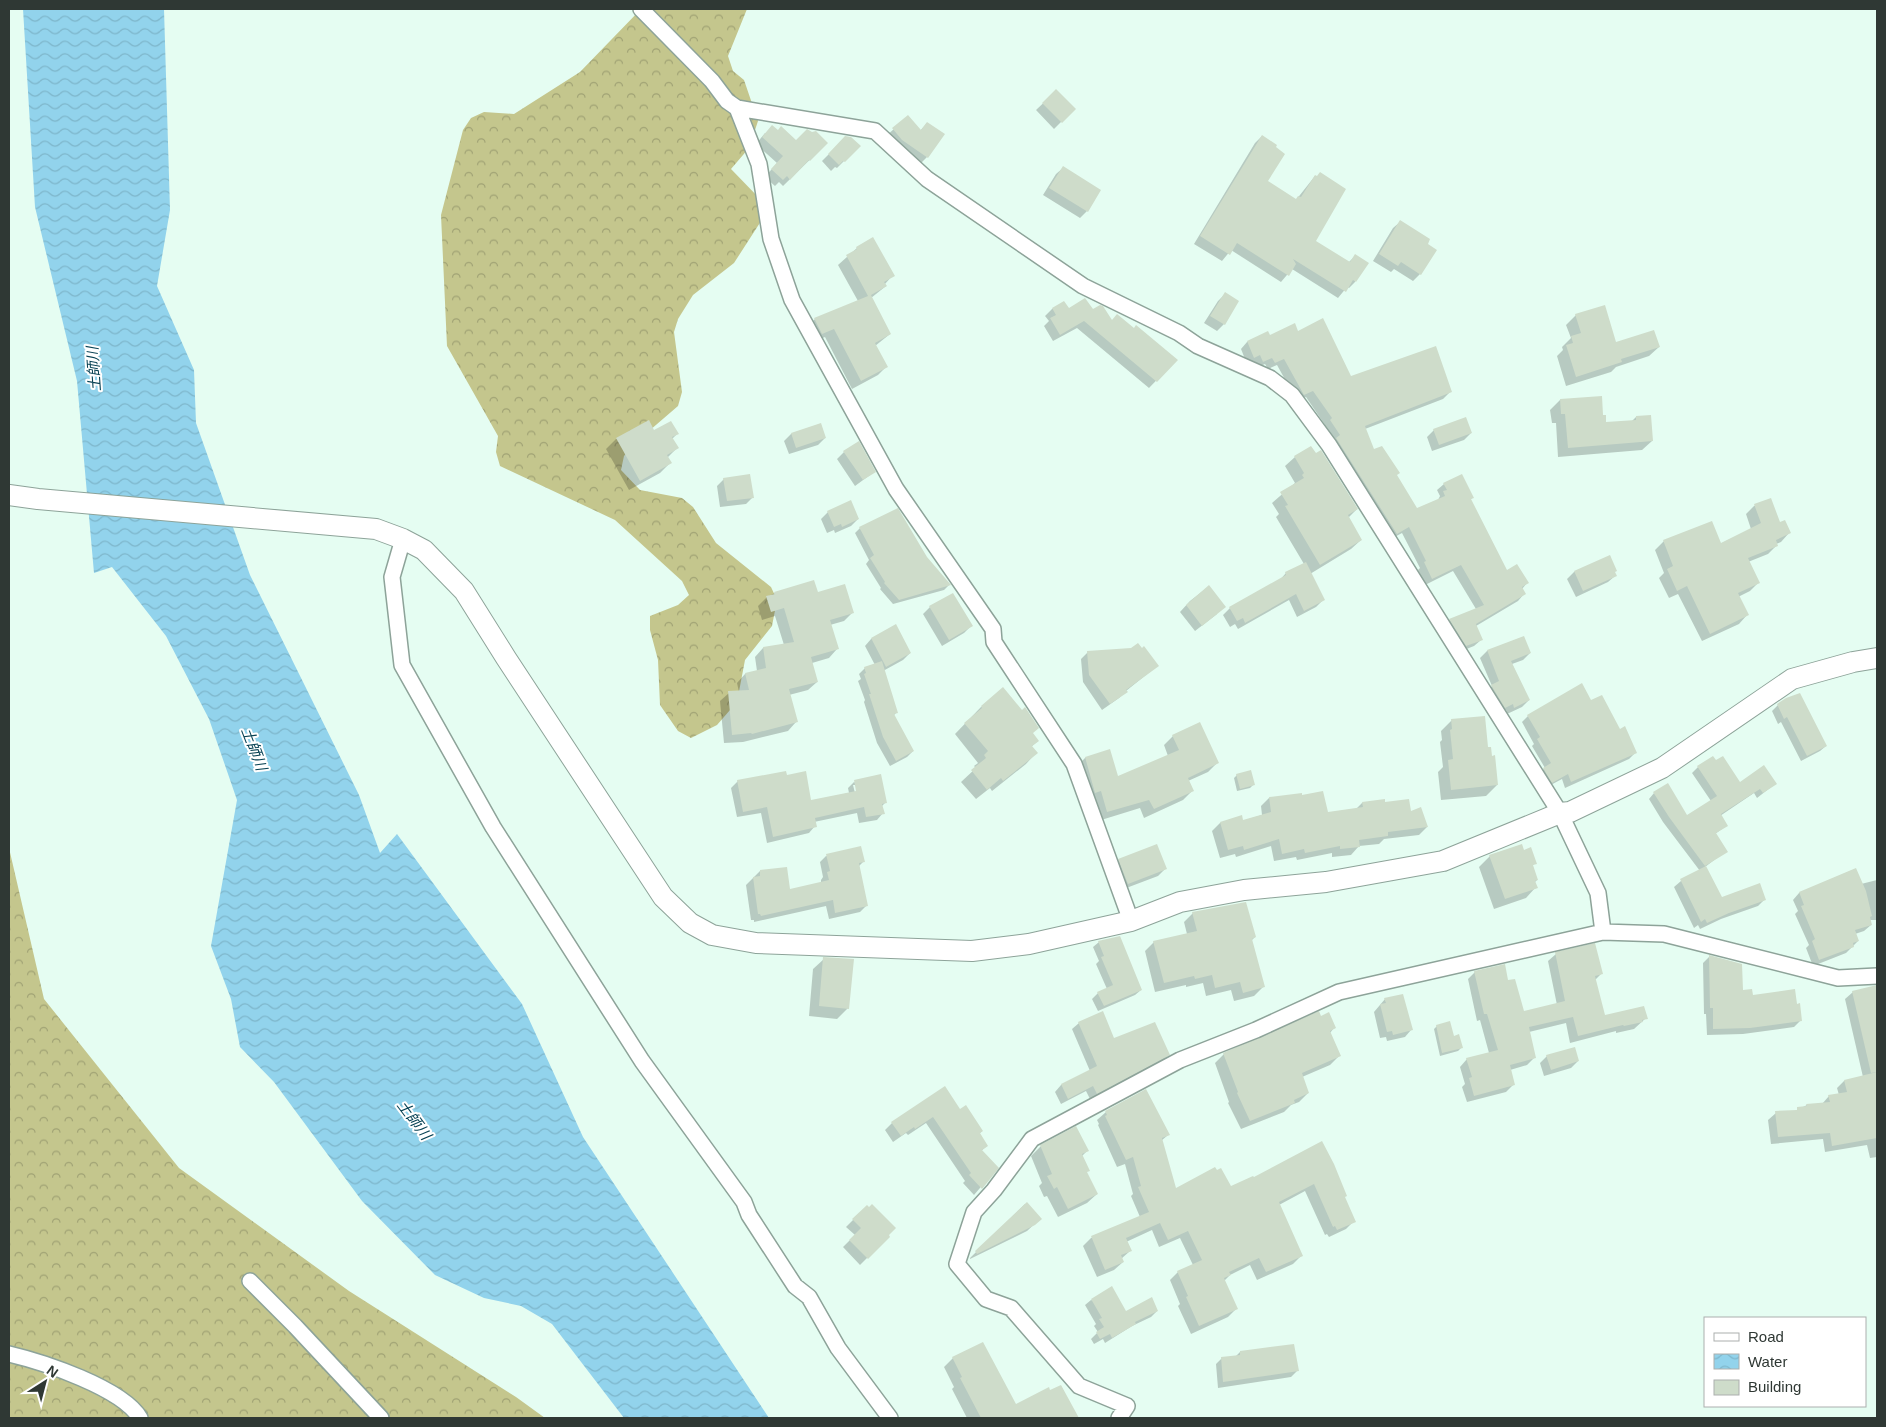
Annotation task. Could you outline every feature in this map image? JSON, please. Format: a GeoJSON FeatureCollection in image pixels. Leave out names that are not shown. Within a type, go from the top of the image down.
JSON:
{"type":"FeatureCollection","features":[{"type":"Feature","properties":{"kind":"street"},"geometry":{"type":"LineString","coordinates":[[641,9],[712,81],[727,101],[737,108],[875,131],[927,179],[1083,286],[1179,333],[1198,346],[1270,378],[1292,395],[1338,460],[1560,813],[1598,893],[1603,932]]}},
{"type":"Feature","properties":{"kind":"street"},"geometry":{"type":"LineString","coordinates":[[737,108],[759,164],[771,238],[792,300],[896,489],[993,629],[994,642],[1074,764],[1131,921]]}},
{"type":"Feature","properties":{"kind":"street"},"geometry":{"type":"LineString","coordinates":[[9,495],[38,500],[376,529],[403,539],[424,550],[464,591],[663,897],[690,923],[712,935],[756,943],[972,951],[1029,944],[1131,921],[1180,902],[1244,890],[1326,882],[1443,861],[1560,813],[1570,812],[1662,768],[1792,679],[1853,662],[1877,658]]}},
{"type":"Feature","properties":{"kind":"street"},"geometry":{"type":"LineString","coordinates":[[403,539],[392,577],[402,664],[493,827],[642,1061],[744,1202],[750,1215],[795,1286],[809,1298],[838,1348],[890,1418]]}},
{"type":"Feature","properties":{"kind":"street"},"geometry":{"type":"LineString","coordinates":[[1119,1418],[1127,1406],[1079,1386],[1011,1308],[986,1299],[957,1264],[974,1212],[994,1190],[1032,1139],[1180,1060],[1256,1030],[1338,992],[1603,932],[1664,934],[1838,978],[1877,976]]}},
{"type":"Feature","properties":{"kind":"street"},"geometry":{"type":"LineString","coordinates":[[250,1282],[295,1326],[382,1418]]}},
{"type":"Feature","properties":{"kind":"street"},"geometry":{"type":"LineString","coordinates":[[9,1354],[26,1358],[96,1384],[121,1398],[140,1418]]}},
{"type":"Feature","properties":{"kind":"green space"},"geometry":{"type":"Polygon","coordinates":[[[641,9],[747,9],[728,56],[733,71],[744,80],[758,121],[749,148],[731,169],[762,201],[765,215],[734,263],[693,295],[678,319],[674,332],[682,392],[678,406],[635,443],[624,456],[621,470],[640,490],[682,498],[693,507],[716,543],[771,587],[777,600],[772,626],[745,660],[737,702],[717,725],[691,738],[678,731],[660,705],[658,660],[650,630],[650,616],[678,605],[689,595],[682,581],[615,520],[500,466],[496,452],[498,436],[447,346],[441,215],[463,130],[471,118],[484,112],[514,114],[580,72],[641,9]]]}},
{"type":"Feature","properties":{"kind":"green space"},"geometry":{"type":"Polygon","coordinates":[[[9,848],[44,999],[179,1168],[349,1291],[516,1397],[545,1418],[9,1418],[9,848]]]}},
{"type":"Feature","properties":{"kind":"water","name":"土師川"},"geometry":{"type":"Polygon","coordinates":[[[23,9],[164,9],[170,210],[157,286],[194,370],[196,423],[250,575],[359,795],[380,853],[397,834],[522,1004],[583,1137],[769,1418],[624,1418],[552,1324],[521,1306],[484,1298],[435,1275],[362,1201],[274,1082],[240,1047],[231,999],[211,946],[237,800],[209,719],[166,636],[112,567],[94,573],[77,381],[35,207],[23,9]]]}},
{"type":"Feature","properties":{"kind":"building"},"geometry":{"type":"Polygon","coordinates":[[[1056,89],[1076,109],[1062,123],[1042,103],[1056,89]]]}},
{"type":"Feature","properties":{"kind":"building"},"geometry":{"type":"Polygon","coordinates":[[[908,115],[921,130],[927,122],[945,134],[928,158],[902,140],[892,128],[908,115]]]}},
{"type":"Feature","properties":{"kind":"building"},"geometry":{"type":"Polygon","coordinates":[[[772,125],[778,130],[781,126],[796,140],[807,129],[812,132],[816,131],[828,143],[790,180],[787,176],[783,180],[771,169],[783,156],[762,137],[772,125]]]}},
{"type":"Feature","properties":{"kind":"building"},"geometry":{"type":"Polygon","coordinates":[[[1262,135],[1277,145],[1276,147],[1285,154],[1268,181],[1296,199],[1298,196],[1301,197],[1315,175],[1317,176],[1320,172],[1346,189],[1316,241],[1350,262],[1355,254],[1369,263],[1356,282],[1353,280],[1346,292],[1293,259],[1296,264],[1289,276],[1237,243],[1230,255],[1200,236],[1262,135]]]}},
{"type":"Feature","properties":{"kind":"building"},"geometry":{"type":"Polygon","coordinates":[[[845,136],[851,137],[861,146],[845,162],[843,161],[839,165],[828,154],[845,136]]]}},
{"type":"Feature","properties":{"kind":"building"},"geometry":{"type":"Polygon","coordinates":[[[1063,166],[1101,190],[1088,212],[1049,188],[1063,166]]]}},
{"type":"Feature","properties":{"kind":"building"},"geometry":{"type":"Polygon","coordinates":[[[1400,220],[1430,239],[1428,244],[1437,250],[1421,275],[1401,262],[1398,266],[1379,254],[1400,220]]]}},
{"type":"Feature","properties":{"kind":"building"},"geometry":{"type":"Polygon","coordinates":[[[873,237],[895,276],[884,282],[887,286],[871,295],[891,334],[875,343],[888,367],[861,381],[834,329],[822,334],[814,318],[868,296],[846,255],[873,237]]]}},
{"type":"Feature","properties":{"kind":"building"},"geometry":{"type":"Polygon","coordinates":[[[1225,292],[1239,301],[1225,325],[1210,316],[1225,292]]]}},
{"type":"Feature","properties":{"kind":"building"},"geometry":{"type":"Polygon","coordinates":[[[1085,298],[1093,309],[1100,305],[1103,306],[1112,320],[1117,314],[1134,328],[1136,325],[1178,360],[1157,382],[1084,321],[1060,335],[1050,318],[1056,315],[1052,308],[1064,301],[1069,308],[1085,298]]]}},
{"type":"Feature","properties":{"kind":"building"},"geometry":{"type":"Polygon","coordinates":[[[1605,305],[1616,342],[1654,330],[1660,347],[1621,359],[1622,362],[1576,377],[1566,345],[1573,343],[1571,336],[1581,333],[1575,314],[1605,305]]]}},
{"type":"Feature","properties":{"kind":"building"},"geometry":{"type":"Polygon","coordinates":[[[1323,318],[1351,376],[1436,346],[1452,392],[1365,426],[1374,449],[1382,446],[1400,473],[1397,475],[1417,508],[1445,496],[1443,491],[1447,490],[1443,483],[1462,474],[1474,498],[1471,499],[1507,570],[1517,564],[1529,583],[1522,587],[1526,594],[1476,624],[1483,640],[1466,646],[1449,619],[1484,605],[1461,565],[1432,579],[1424,562],[1426,561],[1409,527],[1397,534],[1336,438],[1340,435],[1330,420],[1332,418],[1313,391],[1304,395],[1284,359],[1275,363],[1272,358],[1263,362],[1260,355],[1254,358],[1247,341],[1268,331],[1270,335],[1295,323],[1298,331],[1323,318]]]}},
{"type":"Feature","properties":{"kind":"building"},"geometry":{"type":"Polygon","coordinates":[[[1602,396],[1603,415],[1606,415],[1606,422],[1636,420],[1636,416],[1651,415],[1653,441],[1568,448],[1565,414],[1561,414],[1560,399],[1602,396]]]}},
{"type":"Feature","properties":{"kind":"building"},"geometry":{"type":"Polygon","coordinates":[[[1466,417],[1472,433],[1439,445],[1433,429],[1466,417]]]}},
{"type":"Feature","properties":{"kind":"building"},"geometry":{"type":"Polygon","coordinates":[[[649,420],[654,430],[671,421],[679,434],[672,437],[679,448],[667,455],[672,463],[640,481],[616,438],[649,420]]]}},
{"type":"Feature","properties":{"kind":"building"},"geometry":{"type":"Polygon","coordinates":[[[821,423],[826,438],[796,448],[791,433],[821,423]]]}},
{"type":"Feature","properties":{"kind":"building"},"geometry":{"type":"Polygon","coordinates":[[[859,441],[876,472],[863,480],[843,451],[859,441]]]}},
{"type":"Feature","properties":{"kind":"building"},"geometry":{"type":"Polygon","coordinates":[[[1311,446],[1316,453],[1321,450],[1358,509],[1348,515],[1362,540],[1320,565],[1285,506],[1288,505],[1280,492],[1304,478],[1302,475],[1304,473],[1294,456],[1311,446]]]}},
{"type":"Feature","properties":{"kind":"building"},"geometry":{"type":"Polygon","coordinates":[[[750,474],[754,498],[727,501],[723,478],[750,474]]]}},
{"type":"Feature","properties":{"kind":"building"},"geometry":{"type":"Polygon","coordinates":[[[1771,498],[1780,522],[1785,520],[1791,533],[1776,540],[1778,546],[1748,558],[1760,583],[1738,593],[1749,615],[1710,634],[1687,586],[1677,591],[1667,569],[1673,566],[1663,540],[1712,521],[1721,543],[1761,523],[1754,504],[1771,498]]]}},
{"type":"Feature","properties":{"kind":"building"},"geometry":{"type":"Polygon","coordinates":[[[851,500],[859,519],[842,527],[841,524],[834,527],[827,511],[851,500]]]}},
{"type":"Feature","properties":{"kind":"building"},"geometry":{"type":"Polygon","coordinates":[[[898,508],[927,557],[951,585],[899,600],[884,583],[870,558],[874,555],[859,527],[898,508]]]}},
{"type":"Feature","properties":{"kind":"building"},"geometry":{"type":"Polygon","coordinates":[[[1610,555],[1617,571],[1615,572],[1617,576],[1583,591],[1574,571],[1610,555]]]}},
{"type":"Feature","properties":{"kind":"building"},"geometry":{"type":"Polygon","coordinates":[[[1306,562],[1325,600],[1304,611],[1296,594],[1245,623],[1243,618],[1237,621],[1229,607],[1286,575],[1285,572],[1306,562]]]}},
{"type":"Feature","properties":{"kind":"building"},"geometry":{"type":"Polygon","coordinates":[[[814,580],[818,592],[845,584],[854,613],[830,620],[839,649],[811,657],[818,682],[789,689],[798,722],[752,734],[732,735],[728,691],[749,690],[745,673],[766,668],[763,647],[794,642],[784,608],[771,612],[766,596],[814,580]]]}},
{"type":"Feature","properties":{"kind":"building"},"geometry":{"type":"Polygon","coordinates":[[[1209,585],[1226,607],[1202,626],[1186,605],[1209,585]]]}},
{"type":"Feature","properties":{"kind":"building"},"geometry":{"type":"Polygon","coordinates":[[[953,593],[973,626],[949,640],[929,606],[953,593]]]}},
{"type":"Feature","properties":{"kind":"building"},"geometry":{"type":"Polygon","coordinates":[[[896,624],[911,653],[886,667],[871,638],[896,624]]]}},
{"type":"Feature","properties":{"kind":"building"},"geometry":{"type":"Polygon","coordinates":[[[1524,636],[1531,653],[1511,661],[1530,700],[1514,708],[1513,704],[1505,708],[1491,685],[1499,681],[1487,650],[1524,636]]]}},
{"type":"Feature","properties":{"kind":"building"},"geometry":{"type":"Polygon","coordinates":[[[1138,643],[1142,648],[1144,646],[1159,666],[1126,690],[1128,692],[1110,704],[1089,675],[1087,651],[1131,648],[1138,643]]]}},
{"type":"Feature","properties":{"kind":"building"},"geometry":{"type":"Polygon","coordinates":[[[882,661],[898,713],[894,714],[914,751],[896,761],[883,737],[864,674],[866,673],[864,667],[882,661]]]}},
{"type":"Feature","properties":{"kind":"building"},"geometry":{"type":"Polygon","coordinates":[[[1582,683],[1591,700],[1602,695],[1620,729],[1625,726],[1637,753],[1571,782],[1568,774],[1552,783],[1543,768],[1551,763],[1537,739],[1540,737],[1527,715],[1582,683]]]}},
{"type":"Feature","properties":{"kind":"building"},"geometry":{"type":"Polygon","coordinates":[[[1003,687],[1022,710],[1025,707],[1039,728],[1033,733],[1039,741],[1032,746],[1038,753],[1003,781],[1001,778],[987,790],[971,770],[986,758],[984,755],[988,751],[964,723],[1003,687]]]}},
{"type":"Feature","properties":{"kind":"building"},"geometry":{"type":"Polygon","coordinates":[[[1800,693],[1827,746],[1807,756],[1787,717],[1784,719],[1777,704],[1786,698],[1800,693]]]}},
{"type":"Feature","properties":{"kind":"building"},"geometry":{"type":"Polygon","coordinates":[[[1485,716],[1488,747],[1491,747],[1492,756],[1495,755],[1498,785],[1451,790],[1448,760],[1453,759],[1450,730],[1452,729],[1451,719],[1485,716]]]}},
{"type":"Feature","properties":{"kind":"building"},"geometry":{"type":"Polygon","coordinates":[[[1200,722],[1219,763],[1188,778],[1194,791],[1154,809],[1149,800],[1107,812],[1101,791],[1095,793],[1085,757],[1110,749],[1118,776],[1179,750],[1172,735],[1200,722]]]}},
{"type":"Feature","properties":{"kind":"building"},"geometry":{"type":"Polygon","coordinates":[[[1713,756],[1716,760],[1723,756],[1740,782],[1764,765],[1777,784],[1763,793],[1760,789],[1721,814],[1728,826],[1716,833],[1728,852],[1705,866],[1653,792],[1668,783],[1687,815],[1717,796],[1697,766],[1713,756]]]}},
{"type":"Feature","properties":{"kind":"building"},"geometry":{"type":"Polygon","coordinates":[[[1251,770],[1255,785],[1240,789],[1236,774],[1251,770]]]}},
{"type":"Feature","properties":{"kind":"building"},"geometry":{"type":"Polygon","coordinates":[[[786,771],[787,775],[806,771],[811,800],[856,791],[854,780],[881,774],[887,803],[882,804],[885,814],[866,817],[864,807],[815,818],[817,827],[773,837],[767,807],[743,812],[737,780],[786,771]]]}},
{"type":"Feature","properties":{"kind":"building"},"geometry":{"type":"Polygon","coordinates":[[[1323,791],[1328,812],[1363,807],[1362,802],[1385,799],[1385,802],[1409,799],[1411,811],[1421,807],[1428,827],[1388,832],[1388,836],[1359,840],[1360,847],[1340,849],[1340,846],[1305,853],[1304,849],[1282,854],[1279,839],[1244,850],[1243,846],[1228,850],[1220,822],[1242,815],[1243,820],[1271,812],[1269,797],[1302,793],[1302,795],[1323,791]]]}},
{"type":"Feature","properties":{"kind":"building"},"geometry":{"type":"Polygon","coordinates":[[[1157,844],[1167,869],[1128,884],[1118,859],[1157,844]]]}},
{"type":"Feature","properties":{"kind":"building"},"geometry":{"type":"Polygon","coordinates":[[[1522,844],[1524,850],[1531,847],[1537,864],[1533,865],[1538,880],[1535,881],[1538,888],[1505,899],[1489,855],[1522,844]]]}},
{"type":"Feature","properties":{"kind":"building"},"geometry":{"type":"Polygon","coordinates":[[[861,846],[865,862],[859,863],[868,906],[835,913],[833,900],[761,916],[758,914],[753,877],[760,876],[760,870],[787,867],[790,889],[829,880],[827,872],[830,871],[826,854],[861,846]]]}},
{"type":"Feature","properties":{"kind":"building"},"geometry":{"type":"Polygon","coordinates":[[[1706,866],[1722,897],[1760,883],[1766,900],[1707,923],[1705,919],[1701,922],[1680,879],[1706,866]]]}},
{"type":"Feature","properties":{"kind":"building"},"geometry":{"type":"Polygon","coordinates":[[[1856,868],[1866,891],[1872,916],[1870,917],[1872,925],[1855,930],[1859,941],[1853,943],[1854,947],[1819,960],[1812,941],[1815,939],[1801,906],[1804,905],[1799,892],[1856,868]]]}},
{"type":"Feature","properties":{"kind":"building"},"geometry":{"type":"Polygon","coordinates":[[[1246,902],[1256,937],[1252,939],[1265,987],[1243,993],[1240,982],[1215,988],[1212,975],[1195,979],[1194,976],[1164,983],[1153,941],[1197,931],[1192,912],[1246,902]]]}},
{"type":"Feature","properties":{"kind":"building"},"geometry":{"type":"Polygon","coordinates":[[[1120,936],[1142,990],[1104,1006],[1097,992],[1113,985],[1101,957],[1104,956],[1098,941],[1120,936]]]}},
{"type":"Feature","properties":{"kind":"building"},"geometry":{"type":"Polygon","coordinates":[[[1595,943],[1603,974],[1595,976],[1605,1015],[1644,1006],[1648,1019],[1642,1020],[1643,1022],[1578,1036],[1573,1017],[1529,1027],[1536,1058],[1510,1065],[1515,1085],[1474,1096],[1469,1078],[1472,1077],[1466,1058],[1498,1050],[1487,1014],[1484,1014],[1474,971],[1505,964],[1508,980],[1515,979],[1524,1011],[1565,1001],[1555,952],[1595,943]]]}},
{"type":"Feature","properties":{"kind":"building"},"geometry":{"type":"Polygon","coordinates":[[[1709,955],[1742,964],[1743,990],[1752,989],[1753,995],[1795,989],[1797,1004],[1800,1003],[1802,1021],[1750,1028],[1713,1029],[1713,1008],[1710,1008],[1709,955]]]}},
{"type":"Feature","properties":{"kind":"building"},"geometry":{"type":"Polygon","coordinates":[[[823,957],[854,959],[849,1009],[819,1006],[823,957]]]}},
{"type":"Feature","properties":{"kind":"building"},"geometry":{"type":"Polygon","coordinates":[[[1877,985],[1877,1072],[1871,1073],[1852,991],[1877,985]]]}},
{"type":"Feature","properties":{"kind":"building"},"geometry":{"type":"Polygon","coordinates":[[[1403,994],[1413,1030],[1393,1035],[1392,1031],[1387,1032],[1380,1004],[1386,1003],[1384,998],[1403,994]]]}},
{"type":"Feature","properties":{"kind":"building"},"geometry":{"type":"Polygon","coordinates":[[[1103,1011],[1114,1038],[1155,1022],[1170,1055],[1097,1094],[1093,1086],[1068,1099],[1061,1084],[1097,1066],[1078,1022],[1103,1011]]]}},
{"type":"Feature","properties":{"kind":"building"},"geometry":{"type":"Polygon","coordinates":[[[1319,1011],[1321,1016],[1329,1012],[1336,1028],[1330,1031],[1341,1056],[1302,1073],[1309,1093],[1294,1100],[1295,1103],[1250,1121],[1237,1093],[1223,1053],[1319,1011]]]}},
{"type":"Feature","properties":{"kind":"building"},"geometry":{"type":"Polygon","coordinates":[[[1450,1021],[1454,1036],[1459,1034],[1463,1048],[1442,1053],[1436,1025],[1450,1021]]]}},
{"type":"Feature","properties":{"kind":"building"},"geometry":{"type":"Polygon","coordinates":[[[1575,1047],[1579,1061],[1551,1070],[1546,1055],[1575,1047]]]}},
{"type":"Feature","properties":{"kind":"building"},"geometry":{"type":"Polygon","coordinates":[[[1877,1072],[1877,1138],[1832,1146],[1830,1133],[1778,1137],[1775,1111],[1797,1110],[1797,1107],[1807,1106],[1806,1104],[1830,1102],[1828,1095],[1847,1092],[1844,1080],[1877,1072]]]}},
{"type":"Feature","properties":{"kind":"building"},"geometry":{"type":"Polygon","coordinates":[[[945,1086],[960,1109],[966,1105],[983,1131],[980,1133],[988,1146],[982,1150],[999,1168],[982,1189],[969,1175],[971,1173],[933,1117],[901,1136],[891,1122],[945,1086]]]}},
{"type":"Feature","properties":{"kind":"building"},"geometry":{"type":"Polygon","coordinates":[[[1146,1089],[1170,1135],[1162,1138],[1176,1188],[1215,1167],[1217,1170],[1221,1168],[1231,1186],[1254,1177],[1322,1141],[1334,1164],[1356,1222],[1337,1230],[1335,1226],[1333,1227],[1314,1184],[1279,1202],[1303,1256],[1266,1272],[1259,1258],[1229,1272],[1231,1275],[1224,1278],[1238,1309],[1199,1326],[1177,1271],[1202,1260],[1188,1231],[1168,1240],[1160,1223],[1126,1238],[1132,1251],[1121,1255],[1124,1262],[1105,1270],[1091,1236],[1149,1212],[1138,1187],[1141,1186],[1133,1157],[1126,1160],[1105,1116],[1107,1115],[1105,1111],[1146,1089]]]}},
{"type":"Feature","properties":{"kind":"building"},"geometry":{"type":"Polygon","coordinates":[[[1076,1126],[1089,1151],[1082,1154],[1090,1171],[1087,1172],[1098,1194],[1068,1209],[1057,1187],[1054,1189],[1047,1176],[1052,1174],[1040,1145],[1076,1126]]]}},
{"type":"Feature","properties":{"kind":"building"},"geometry":{"type":"Polygon","coordinates":[[[1027,1202],[1042,1219],[1035,1225],[977,1254],[975,1251],[1027,1202]]]}},
{"type":"Feature","properties":{"kind":"building"},"geometry":{"type":"Polygon","coordinates":[[[872,1204],[896,1228],[889,1235],[890,1237],[868,1259],[849,1240],[861,1228],[852,1219],[867,1205],[869,1207],[872,1204]]]}},
{"type":"Feature","properties":{"kind":"building"},"geometry":{"type":"Polygon","coordinates":[[[1112,1286],[1126,1311],[1152,1297],[1158,1311],[1135,1322],[1136,1324],[1112,1338],[1110,1334],[1100,1339],[1096,1332],[1104,1327],[1099,1319],[1102,1318],[1091,1299],[1112,1286]]]}},
{"type":"Feature","properties":{"kind":"building"},"geometry":{"type":"Polygon","coordinates":[[[983,1342],[1016,1404],[1049,1387],[1050,1390],[1061,1385],[1079,1418],[981,1418],[960,1378],[962,1377],[952,1357],[983,1342]]]}},
{"type":"Feature","properties":{"kind":"building"},"geometry":{"type":"Polygon","coordinates":[[[1294,1344],[1299,1371],[1223,1382],[1221,1357],[1240,1355],[1240,1351],[1294,1344]]]}}]}
